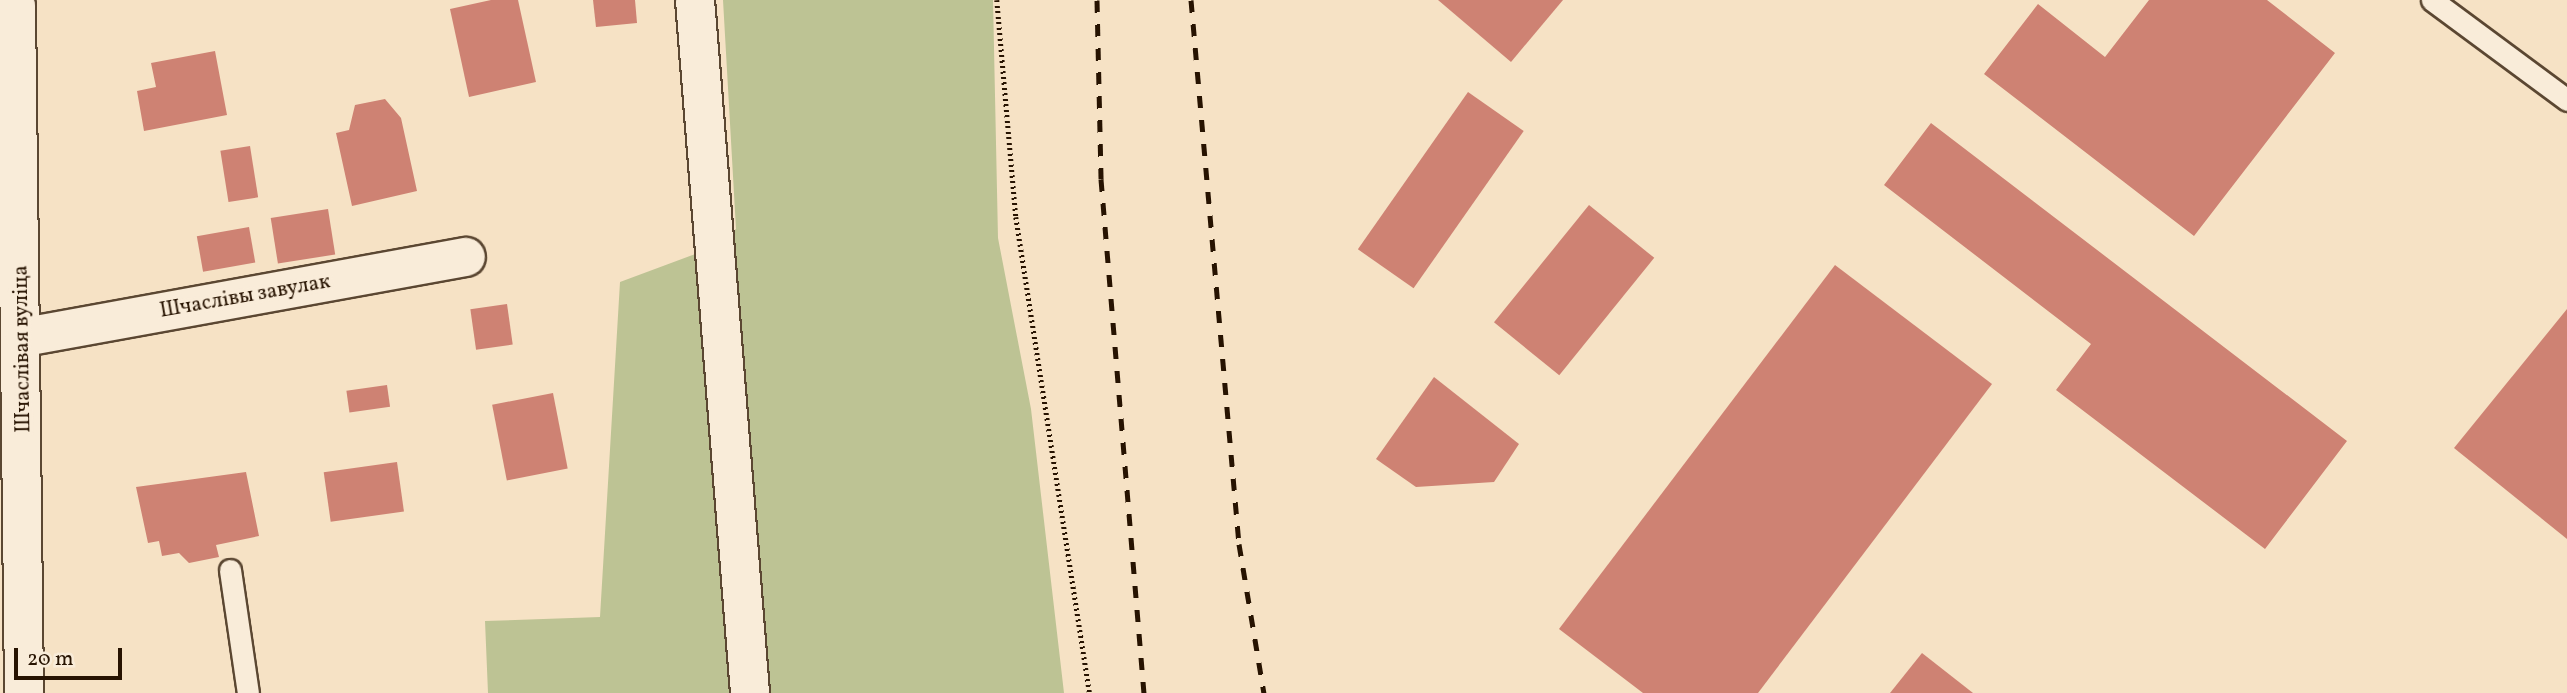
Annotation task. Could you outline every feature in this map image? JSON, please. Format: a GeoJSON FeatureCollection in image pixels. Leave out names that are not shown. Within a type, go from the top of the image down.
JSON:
{"type":"FeatureCollection","features":[{"type":"Feature","properties":{"kind":"street"},"geometry":{"type":"LineString","coordinates":[[695,0],[750,693]]}},
{"type":"Feature","properties":{"kind":"street","name":"Шчаслівая вуліца"},"geometry":{"type":"LineString","coordinates":[[19,5],[24,337],[24,693]]}},
{"type":"Feature","properties":{"kind":"street","name":"Шчаслівы завулак"},"geometry":{"type":"LineString","coordinates":[[24,337],[466,257]]}},
{"type":"Feature","properties":{"kind":"lane"},"geometry":{"type":"LineString","coordinates":[[2432,0],[2567,100]]}},
{"type":"Feature","properties":{"kind":"lane"},"geometry":{"type":"LineString","coordinates":[[230,570],[248,693]]}},
{"type":"Feature","properties":{"kind":"path"},"geometry":{"type":"LineString","coordinates":[[997,0],[1016,217],[1090,693]]}},
{"type":"Feature","properties":{"kind":"green space"},"geometry":{"type":"Polygon","coordinates":[[[723,0],[993,0],[998,238],[1031,409],[1064,693],[488,693],[485,621],[600,617],[620,282],[706,250],[736,229],[723,0]]]}},
{"type":"Feature","properties":{"kind":"building"},"geometry":{"type":"Polygon","coordinates":[[[491,0],[518,0],[536,82],[469,97],[450,9],[491,0]]]}},
{"type":"Feature","properties":{"kind":"building"},"geometry":{"type":"Polygon","coordinates":[[[593,0],[635,0],[637,23],[596,27],[593,0]]]}},
{"type":"Feature","properties":{"kind":"building"},"geometry":{"type":"Polygon","coordinates":[[[1438,0],[1563,0],[1511,62],[1438,0]]]}},
{"type":"Feature","properties":{"kind":"building"},"geometry":{"type":"Polygon","coordinates":[[[2149,0],[2267,0],[2335,53],[2194,236],[1984,74],[2038,4],[2105,57],[2149,0]]]}},
{"type":"Feature","properties":{"kind":"building"},"geometry":{"type":"Polygon","coordinates":[[[215,51],[227,115],[144,131],[137,91],[156,87],[151,63],[215,51]]]}},
{"type":"Feature","properties":{"kind":"building"},"geometry":{"type":"Polygon","coordinates":[[[1468,92],[1524,131],[1414,288],[1358,249],[1468,92]]]}},
{"type":"Feature","properties":{"kind":"building"},"geometry":{"type":"Polygon","coordinates":[[[385,99],[401,118],[417,191],[352,206],[336,133],[349,130],[355,105],[385,99]]]}},
{"type":"Feature","properties":{"kind":"building"},"geometry":{"type":"Polygon","coordinates":[[[1931,123],[2347,441],[2265,549],[2056,390],[2091,344],[1884,185],[1931,123]]]}},
{"type":"Feature","properties":{"kind":"building"},"geometry":{"type":"Polygon","coordinates":[[[250,146],[258,197],[229,202],[220,151],[250,146]]]}},
{"type":"Feature","properties":{"kind":"building"},"geometry":{"type":"Polygon","coordinates":[[[1589,205],[1654,258],[1559,375],[1494,322],[1589,205]]]}},
{"type":"Feature","properties":{"kind":"building"},"geometry":{"type":"Polygon","coordinates":[[[328,209],[335,254],[278,264],[271,218],[328,209]]]}},
{"type":"Feature","properties":{"kind":"building"},"geometry":{"type":"Polygon","coordinates":[[[249,227],[255,262],[203,272],[197,236],[249,227]]]}},
{"type":"Feature","properties":{"kind":"building"},"geometry":{"type":"Polygon","coordinates":[[[1835,265],[1992,384],[1758,693],[1643,693],[1559,629],[1835,265]]]}},
{"type":"Feature","properties":{"kind":"building"},"geometry":{"type":"Polygon","coordinates":[[[507,304],[513,345],[476,350],[470,309],[507,304]]]}},
{"type":"Feature","properties":{"kind":"building"},"geometry":{"type":"Polygon","coordinates":[[[2567,309],[2567,539],[2454,448],[2567,309]]]}},
{"type":"Feature","properties":{"kind":"building"},"geometry":{"type":"Polygon","coordinates":[[[1434,377],[1519,444],[1494,482],[1416,487],[1376,459],[1434,377]]]}},
{"type":"Feature","properties":{"kind":"building"},"geometry":{"type":"Polygon","coordinates":[[[387,385],[390,407],[349,412],[346,391],[387,385]]]}},
{"type":"Feature","properties":{"kind":"building"},"geometry":{"type":"Polygon","coordinates":[[[553,393],[568,469],[507,480],[492,405],[553,393]]]}},
{"type":"Feature","properties":{"kind":"building"},"geometry":{"type":"Polygon","coordinates":[[[397,462],[404,512],[331,522],[324,472],[397,462]]]}},
{"type":"Feature","properties":{"kind":"building"},"geometry":{"type":"Polygon","coordinates":[[[246,472],[259,536],[216,545],[219,557],[189,563],[179,553],[162,556],[159,541],[148,543],[136,487],[246,472]]]}},
{"type":"Feature","properties":{"kind":"building"},"geometry":{"type":"Polygon","coordinates":[[[1922,653],[1973,693],[1890,693],[1922,653]]]}},
{"type":"Feature","properties":{"kind":"railway"},"geometry":{"type":"LineString","coordinates":[[1097,0],[1101,179],[1144,693]]}},
{"type":"Feature","properties":{"kind":"railway"},"geometry":{"type":"LineString","coordinates":[[1191,0],[1239,544],[1264,693]]}}]}
